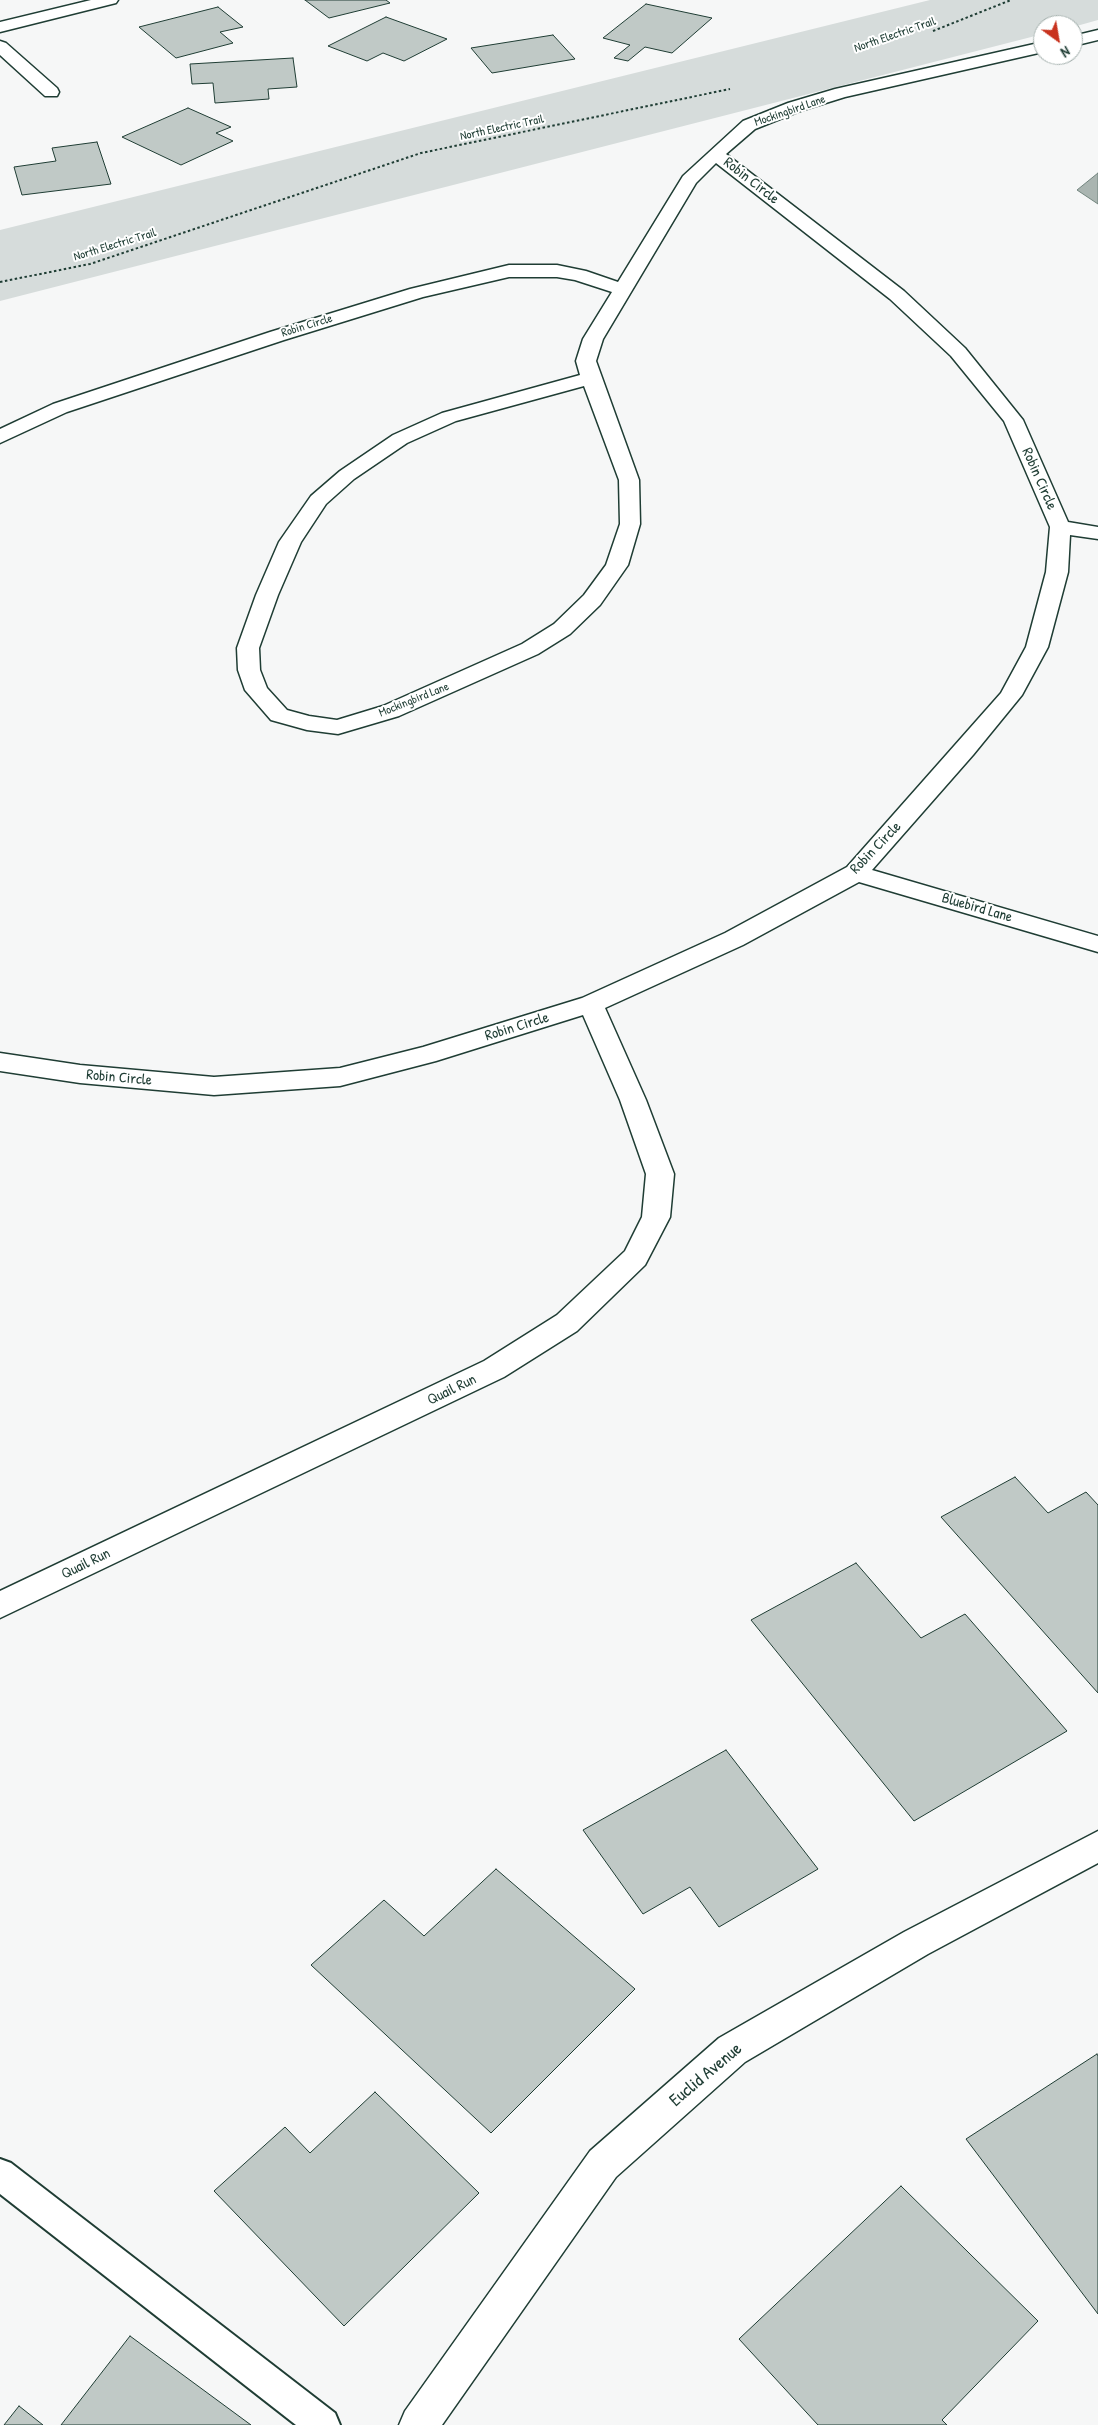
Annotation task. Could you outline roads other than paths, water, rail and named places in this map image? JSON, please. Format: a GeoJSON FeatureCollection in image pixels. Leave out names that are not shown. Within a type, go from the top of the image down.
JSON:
{"type":"FeatureCollection","features":[{"type":"Feature","properties":{"kind":"street"},"geometry":{"type":"LineString","coordinates":[[0,27],[110,0]]}},
{"type":"Feature","properties":{"kind":"street"},"geometry":{"type":"LineString","coordinates":[[1083,39],[1098,35]]}},
{"type":"Feature","properties":{"kind":"street"},"geometry":{"type":"LineString","coordinates":[[0,46],[51,92]]}},
{"type":"Feature","properties":{"kind":"street","name":"Mockingbird Lane"},"geometry":{"type":"LineString","coordinates":[[591,378],[449,417],[400,439],[346,475],[318,500],[290,542],[267,595],[248,648],[249,670],[256,690],[279,715],[307,724],[338,727],[391,711],[530,649],[562,629],[592,600],[617,565],[630,524],[630,480],[586,361],[594,339],[689,180],[715,154],[749,125],[794,107],[841,93],[1033,49]]}},
{"type":"Feature","properties":{"kind":"street","name":"Robin Circle"},"geometry":{"type":"LineString","coordinates":[[0,1062],[80,1074],[214,1086],[340,1077],[427,1055],[590,1004],[734,939],[856,873],[1011,695],[1037,647],[1057,572],[1060,527],[1013,420],[958,352],[897,295],[715,154]]}},
{"type":"Feature","properties":{"kind":"street","name":"Robin Circle"},"geometry":{"type":"LineString","coordinates":[[0,437],[15,428],[60,408],[130,384],[276,336],[435,288],[509,271],[557,271],[579,275],[624,290]]}},
{"type":"Feature","properties":{"kind":"street"},"geometry":{"type":"LineString","coordinates":[[1060,527],[1098,533]]}},
{"type":"Feature","properties":{"kind":"street","name":"Bluebird Lane"},"geometry":{"type":"LineString","coordinates":[[856,873],[1098,944]]}},
{"type":"Feature","properties":{"kind":"street","name":"Quail Run"},"geometry":{"type":"LineString","coordinates":[[0,1606],[494,1369],[567,1323],[635,1258],[656,1217],[660,1174],[633,1100],[590,1004]]}},
{"type":"Feature","properties":{"kind":"street","name":"Euclid Avenue"},"geometry":{"type":"LineString","coordinates":[[419,2425],[602,2164],[732,2050],[916,1943],[1098,1846]]}},
{"type":"Feature","properties":{"kind":"lane"},"geometry":{"type":"LineString","coordinates":[[0,2174],[323,2425]]}}]}
